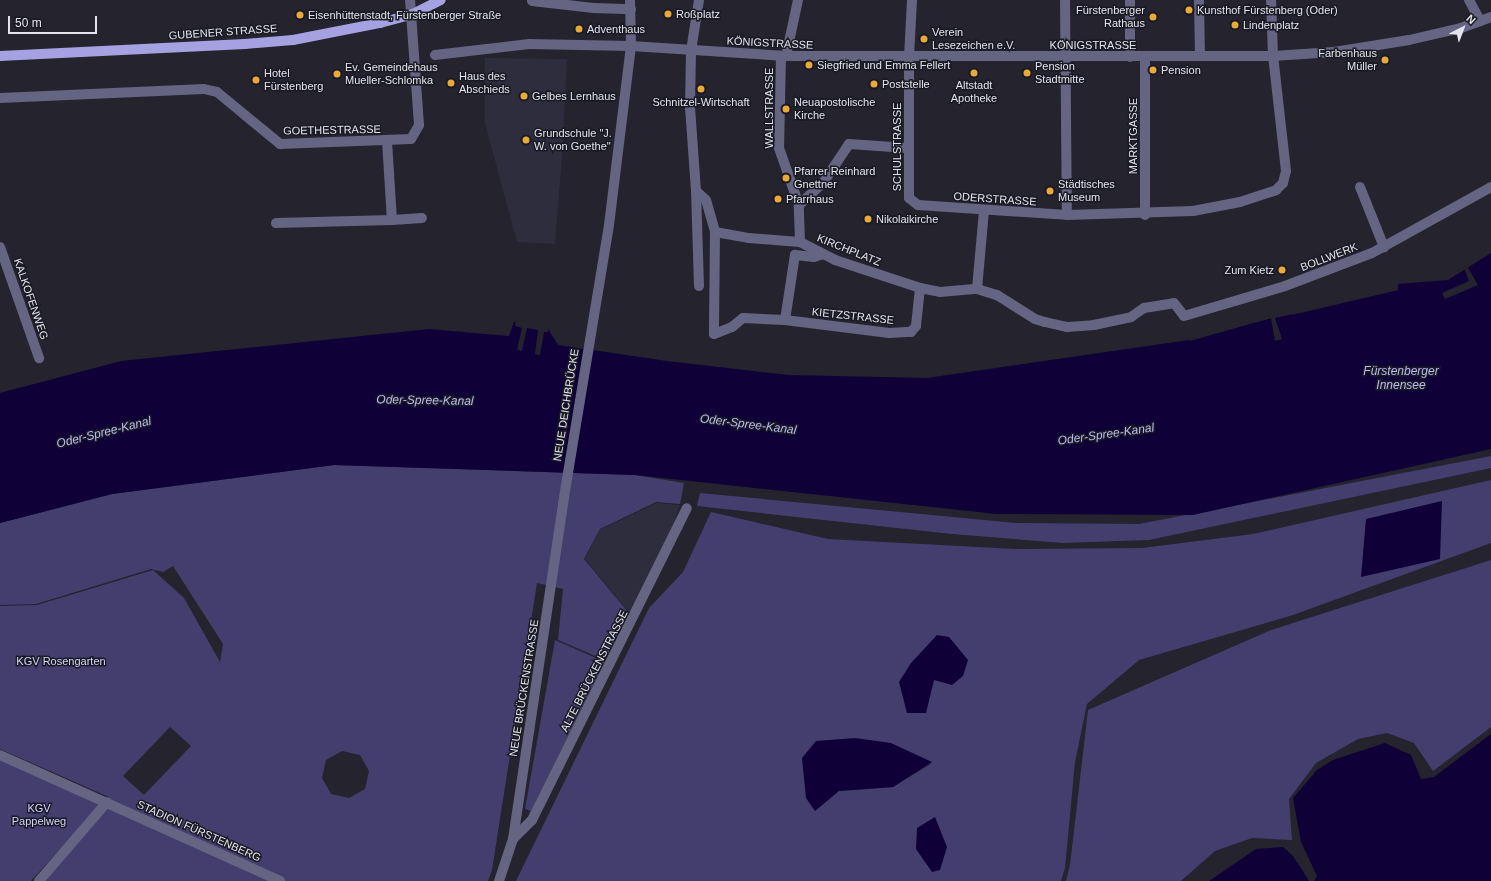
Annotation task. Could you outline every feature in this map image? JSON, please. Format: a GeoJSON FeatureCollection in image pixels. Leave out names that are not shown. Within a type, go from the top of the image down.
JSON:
{"type":"FeatureCollection","features":[{"type":"Feature","properties":{"kind":"main road","name":"GUBENER STRASSE"},"geometry":{"type":"LineString","coordinates":[[0,56],[245,44],[293,40],[356,29],[413,14],[441,0]]}},
{"type":"Feature","properties":{"kind":"street"},"geometry":{"type":"LineString","coordinates":[[410,0],[413,14]]}},
{"type":"Feature","properties":{"kind":"street"},"geometry":{"type":"LineString","coordinates":[[699,286],[696,191],[690,108],[691,51],[700,0]]}},
{"type":"Feature","properties":{"kind":"street","name":"WALLSTRASSE"},"geometry":{"type":"LineString","coordinates":[[798,0],[783,56],[779,148],[799,205]]}},
{"type":"Feature","properties":{"kind":"street","name":"SCHULSTRASSE"},"geometry":{"type":"LineString","coordinates":[[909,198],[909,58],[912,0]]}},
{"type":"Feature","properties":{"kind":"street"},"geometry":{"type":"LineString","coordinates":[[1065,0],[1066,216]]}},
{"type":"Feature","properties":{"kind":"street"},"geometry":{"type":"LineString","coordinates":[[1130,0],[1130,57]]}},
{"type":"Feature","properties":{"kind":"street"},"geometry":{"type":"LineString","coordinates":[[1199,0],[1200,56]]}},
{"type":"Feature","properties":{"kind":"street"},"geometry":{"type":"LineString","coordinates":[[1271,0],[1273,56]]}},
{"type":"Feature","properties":{"kind":"street"},"geometry":{"type":"LineString","coordinates":[[1469,0],[1480,21]]}},
{"type":"Feature","properties":{"kind":"street"},"geometry":{"type":"LineString","coordinates":[[532,1],[631,4],[631,46]]}},
{"type":"Feature","properties":{"kind":"street","name":"GOETHESTRASSE"},"geometry":{"type":"LineString","coordinates":[[0,98],[204,89],[217,92],[280,144],[411,139],[419,125],[413,14]]}},
{"type":"Feature","properties":{"kind":"street","name":"KÖNIGSTRASSE"},"geometry":{"type":"LineString","coordinates":[[691,51],[783,56],[909,58],[1273,56],[1334,52],[1410,40],[1491,17]]}},
{"type":"Feature","properties":{"kind":"street"},"geometry":{"type":"LineString","coordinates":[[435,54],[529,44],[631,46],[691,51]]}},
{"type":"Feature","properties":{"kind":"street","name":"NEUE DEICHBRÜCKE"},"geometry":{"type":"LineString","coordinates":[[564,497],[592,317],[609,225],[631,46]]}},
{"type":"Feature","properties":{"kind":"street","name":"ODERSTRASSE"},"geometry":{"type":"LineString","coordinates":[[909,198],[918,205],[984,211],[1066,216],[1145,215],[1193,211],[1240,202],[1276,190],[1283,183],[1286,171],[1273,56]]}},
{"type":"Feature","properties":{"kind":"street","name":"MARKTGASSE"},"geometry":{"type":"LineString","coordinates":[[1145,57],[1145,215]]}},
{"type":"Feature","properties":{"kind":"street"},"geometry":{"type":"LineString","coordinates":[[387,141],[392,220]]}},
{"type":"Feature","properties":{"kind":"street"},"geometry":{"type":"LineString","coordinates":[[799,205],[823,183],[850,144],[908,148]]}},
{"type":"Feature","properties":{"kind":"street"},"geometry":{"type":"LineString","coordinates":[[1360,187],[1384,247]]}},
{"type":"Feature","properties":{"kind":"street","name":"BOLLWERK"},"geometry":{"type":"LineString","coordinates":[[977,290],[997,295],[1035,319],[1067,327],[1094,325],[1124,319],[1144,308],[1174,303],[1184,316],[1285,286],[1384,247],[1491,187]]}},
{"type":"Feature","properties":{"kind":"street"},"geometry":{"type":"LineString","coordinates":[[696,191],[706,200],[715,232],[749,238],[800,242]]}},
{"type":"Feature","properties":{"kind":"street","name":"KIRCHPLATZ"},"geometry":{"type":"LineString","coordinates":[[799,205],[800,242],[824,254],[920,288]]}},
{"type":"Feature","properties":{"kind":"street"},"geometry":{"type":"LineString","coordinates":[[920,288],[940,292],[977,290],[984,211]]}},
{"type":"Feature","properties":{"kind":"street"},"geometry":{"type":"LineString","coordinates":[[276,224],[422,218]]}},
{"type":"Feature","properties":{"kind":"street","name":"KIETZSTRASSE"},"geometry":{"type":"LineString","coordinates":[[715,232],[714,334],[732,327],[743,318],[785,320],[835,328],[889,333],[910,332],[916,326],[920,288]]}},
{"type":"Feature","properties":{"kind":"street","name":"KALKOFENWEG"},"geometry":{"type":"LineString","coordinates":[[0,247],[39,358]]}},
{"type":"Feature","properties":{"kind":"street"},"geometry":{"type":"LineString","coordinates":[[785,320],[795,255],[814,257],[824,254]]}},
{"type":"Feature","properties":{"kind":"street","name":"NEUE BRÜCKENSTRASSE"},"geometry":{"type":"LineString","coordinates":[[500,881],[514,839],[564,497]]}},
{"type":"Feature","properties":{"kind":"street","name":"ALTE BRÜCKENSTRASSE"},"geometry":{"type":"LineString","coordinates":[[514,839],[532,820],[687,508]]}},
{"type":"Feature","properties":{"kind":"street","name":"STADION FÜRSTENBERG"},"geometry":{"type":"LineString","coordinates":[[0,755],[280,881]]}},
{"type":"Feature","properties":{"kind":"street"},"geometry":{"type":"LineString","coordinates":[[40,881],[107,802]]}},
{"type":"Feature","properties":{"kind":"shaded area","name":"Grundschule \"J. W. von Goethe\""},"geometry":{"type":"Polygon","coordinates":[[[485,58],[567,59],[562,158],[555,244],[517,242],[485,123],[485,58]]]}},
{"type":"Feature","properties":{"kind":"shaded area"},"geometry":{"type":"Polygon","coordinates":[[[656,503],[680,505],[665,548],[629,612],[585,559],[600,530],[656,503]]]}},
{"type":"Feature","properties":{"kind":"green space"},"geometry":{"type":"Polygon","coordinates":[[[1491,456],[1491,468],[1149,540],[1063,543],[952,534],[697,506],[700,493],[1016,523],[1139,524],[1491,456]]]}},
{"type":"Feature","properties":{"kind":"green space","name":"KGV Rosengarten"},"geometry":{"type":"Polygon","coordinates":[[[335,465],[635,475],[684,483],[680,504],[656,502],[600,529],[584,559],[628,612],[605,660],[558,640],[563,589],[537,583],[492,870],[488,881],[41,881],[109,797],[0,749],[0,606],[37,605],[153,570],[184,598],[220,662],[223,644],[173,566],[163,572],[151,569],[36,604],[0,605],[0,523],[112,494],[335,465]],[[170,727],[123,776],[144,795],[191,746],[170,727]],[[342,751],[326,760],[322,778],[331,794],[349,798],[365,789],[369,771],[360,755],[342,751]]]}},
{"type":"Feature","properties":{"kind":"green space"},"geometry":{"type":"Polygon","coordinates":[[[1491,480],[1491,543],[1293,615],[1139,660],[1087,704],[1075,762],[1065,868],[1061,881],[516,881],[649,608],[683,572],[711,512],[828,539],[1015,549],[1142,548],[1253,534],[1491,480]],[[932,763],[839,791],[893,787],[932,763]]]}},
{"type":"Feature","properties":{"kind":"green space"},"geometry":{"type":"Polygon","coordinates":[[[1491,560],[1491,727],[1433,771],[1414,743],[1387,733],[1358,739],[1316,763],[1289,799],[1292,840],[1252,838],[1215,851],[1181,881],[1066,881],[1070,865],[1088,710],[1271,630],[1491,560]]]}},
{"type":"Feature","properties":{"kind":"green space"},"geometry":{"type":"Polygon","coordinates":[[[555,640],[605,662],[531,811],[525,809],[555,640]]]}},
{"type":"Feature","properties":{"kind":"green space","name":"KGV Pappelweg"},"geometry":{"type":"Polygon","coordinates":[[[0,756],[103,802],[31,881],[0,881],[0,756]]]}},
{"type":"Feature","properties":{"kind":"water","name":"Fürstenberger Innensee"},"geometry":{"type":"Polygon","coordinates":[[[1491,253],[1491,449],[1193,515],[997,514],[635,475],[334,465],[112,494],[0,523],[0,393],[121,361],[429,329],[509,336],[514,322],[547,327],[558,345],[667,361],[789,375],[927,378],[1189,340],[1291,313],[1292,315],[1398,290],[1398,284],[1448,280],[1491,253]]]}},
{"type":"Feature","properties":{"kind":"water"},"geometry":{"type":"Polygon","coordinates":[[[1442,501],[1440,559],[1361,577],[1366,519],[1442,501]]]}},
{"type":"Feature","properties":{"kind":"water"},"geometry":{"type":"Polygon","coordinates":[[[937,635],[949,637],[968,660],[963,676],[952,685],[934,680],[926,713],[907,713],[899,682],[911,663],[937,635]]]}},
{"type":"Feature","properties":{"kind":"water"},"geometry":{"type":"Polygon","coordinates":[[[1491,734],[1491,881],[1314,881],[1317,876],[1301,842],[1293,798],[1317,770],[1333,760],[1385,743],[1411,755],[1421,779],[1434,777],[1491,734]]]}},
{"type":"Feature","properties":{"kind":"water"},"geometry":{"type":"Polygon","coordinates":[[[855,738],[891,743],[932,762],[893,787],[839,791],[815,811],[806,798],[802,758],[816,741],[855,738]]]}},
{"type":"Feature","properties":{"kind":"water"},"geometry":{"type":"Polygon","coordinates":[[[935,817],[947,847],[940,870],[932,872],[916,849],[917,828],[935,817]]]}},
{"type":"Feature","properties":{"kind":"water"},"geometry":{"type":"Polygon","coordinates":[[[1283,847],[1293,856],[1309,881],[1209,881],[1256,849],[1283,847]]]}},
{"type":"Feature","properties":{"kind":"pier"},"geometry":{"type":"Polygon","coordinates":[[[1467,266],[1478,285],[1445,299],[1442,293],[1469,281],[1464,268],[1467,266]]]}},
{"type":"Feature","properties":{"kind":"pier"},"geometry":{"type":"Polygon","coordinates":[[[1396,283],[1398,290],[1275,318],[1282,339],[1275,341],[1271,318],[1190,341],[1189,338],[1290,311],[1293,313],[1396,288],[1396,283]]]}},
{"type":"Feature","properties":{"kind":"pier"},"geometry":{"type":"Polygon","coordinates":[[[516,320],[548,325],[548,332],[544,332],[540,355],[535,354],[538,330],[527,328],[522,351],[517,350],[522,328],[515,326],[516,320]]]}},
{"type":"Feature","properties":{"kind":"place","name":"Kunsthof Fürstenberg (Oder)"},"geometry":{"type":"Point","coordinates":[1189,10]}},
{"type":"Feature","properties":{"kind":"place","name":"Roßplatz"},"geometry":{"type":"Point","coordinates":[668,14]}},
{"type":"Feature","properties":{"kind":"place","name":"Eisenhüttenstadt, Fürstenberger Straße"},"geometry":{"type":"Point","coordinates":[300,15]}},
{"type":"Feature","properties":{"kind":"place","name":"Fürstenberger Rathaus"},"geometry":{"type":"Point","coordinates":[1153,17]}},
{"type":"Feature","properties":{"kind":"place","name":"Lindenplatz"},"geometry":{"type":"Point","coordinates":[1235,25]}},
{"type":"Feature","properties":{"kind":"place","name":"Adventhaus"},"geometry":{"type":"Point","coordinates":[579,29]}},
{"type":"Feature","properties":{"kind":"place","name":"Verein Lesezeichen e.V."},"geometry":{"type":"Point","coordinates":[924,39]}},
{"type":"Feature","properties":{"kind":"place","name":"Farbenhaus Müller"},"geometry":{"type":"Point","coordinates":[1385,60]}},
{"type":"Feature","properties":{"kind":"place","name":"Siegfried und Emma Fellert"},"geometry":{"type":"Point","coordinates":[809,65]}},
{"type":"Feature","properties":{"kind":"place","name":"Pension"},"geometry":{"type":"Point","coordinates":[1153,70]}},
{"type":"Feature","properties":{"kind":"place","name":"Altstadt Apotheke"},"geometry":{"type":"Point","coordinates":[974,73]}},
{"type":"Feature","properties":{"kind":"place","name":"Pension Stadtmitte"},"geometry":{"type":"Point","coordinates":[1027,73]}},
{"type":"Feature","properties":{"kind":"place","name":"Ev. Gemeindehaus Mueller-Schlomka"},"geometry":{"type":"Point","coordinates":[337,74]}},
{"type":"Feature","properties":{"kind":"place","name":"Hotel Fürstenberg"},"geometry":{"type":"Point","coordinates":[256,80]}},
{"type":"Feature","properties":{"kind":"place","name":"Haus des Abschieds"},"geometry":{"type":"Point","coordinates":[451,83]}},
{"type":"Feature","properties":{"kind":"place","name":"Poststelle"},"geometry":{"type":"Point","coordinates":[874,84]}},
{"type":"Feature","properties":{"kind":"place","name":"Schnitzel-Wirtschaft"},"geometry":{"type":"Point","coordinates":[701,89]}},
{"type":"Feature","properties":{"kind":"place","name":"Gelbes Lernhaus"},"geometry":{"type":"Point","coordinates":[524,96]}},
{"type":"Feature","properties":{"kind":"place","name":"Neuapostolische Kirche"},"geometry":{"type":"Point","coordinates":[786,109]}},
{"type":"Feature","properties":{"kind":"place","name":"Grundschule \"J. W. von Goethe\""},"geometry":{"type":"Point","coordinates":[526,140]}},
{"type":"Feature","properties":{"kind":"place","name":"Pfarrer Reinhard Gnettner"},"geometry":{"type":"Point","coordinates":[786,178]}},
{"type":"Feature","properties":{"kind":"place","name":"Städtisches Museum"},"geometry":{"type":"Point","coordinates":[1050,191]}},
{"type":"Feature","properties":{"kind":"place","name":"Pfarrhaus"},"geometry":{"type":"Point","coordinates":[778,199]}},
{"type":"Feature","properties":{"kind":"place","name":"Nikolaikirche"},"geometry":{"type":"Point","coordinates":[868,219]}},
{"type":"Feature","properties":{"kind":"place","name":"Zum Kietz"},"geometry":{"type":"Point","coordinates":[1282,270]}},
{"type":"Feature","properties":{"kind":"water label","name":"Oder-Spree-Kanal"},"geometry":{"type":"Point","coordinates":[425,401]}},
{"type":"Feature","properties":{"kind":"water label","name":"Oder-Spree-Kanal"},"geometry":{"type":"Point","coordinates":[748,425]}},
{"type":"Feature","properties":{"kind":"water label","name":"Oder-Spree-Kanal"},"geometry":{"type":"Point","coordinates":[104,433]}},
{"type":"Feature","properties":{"kind":"water label","name":"Oder-Spree-Kanal"},"geometry":{"type":"Point","coordinates":[1106,435]}}]}
